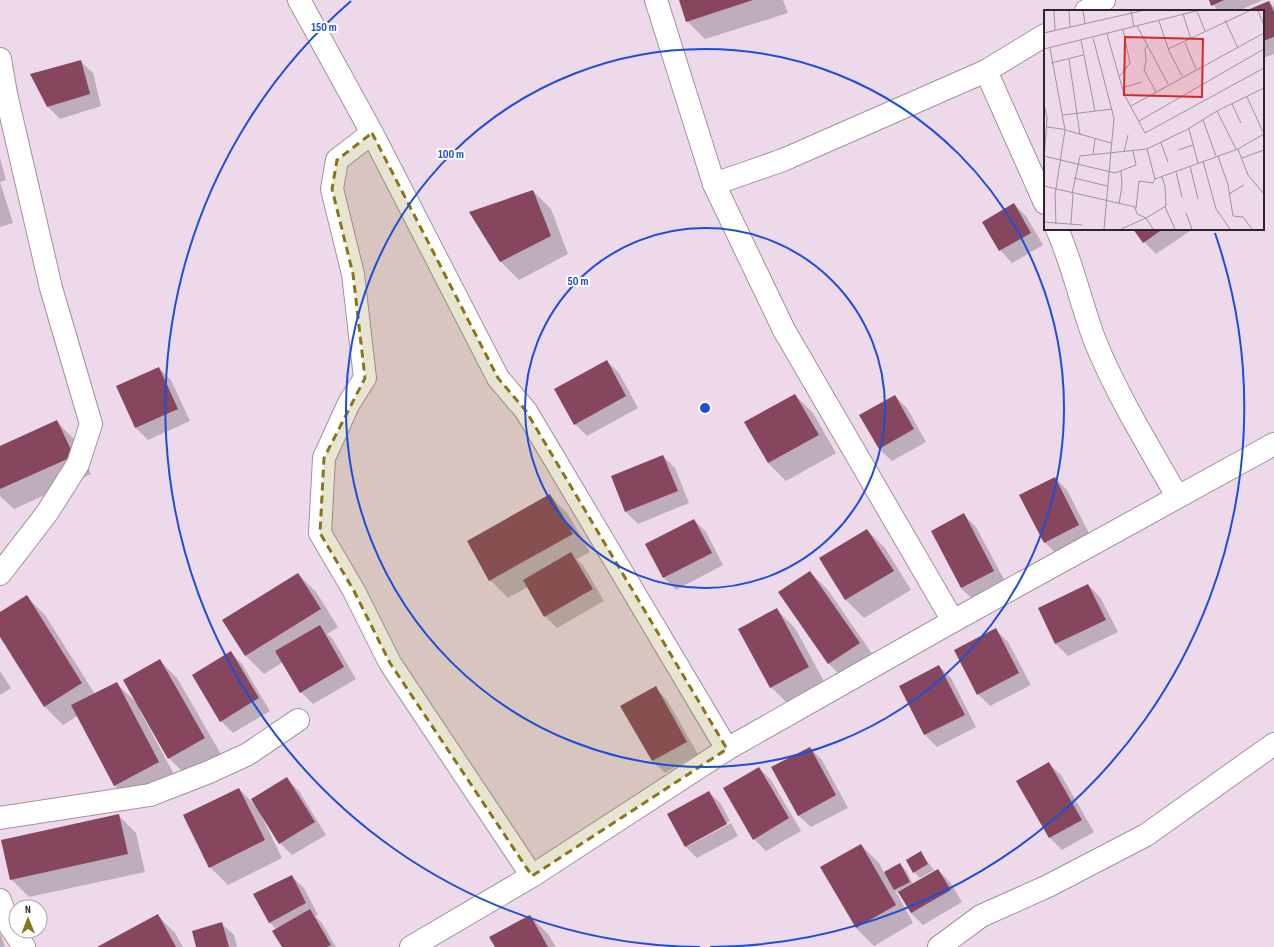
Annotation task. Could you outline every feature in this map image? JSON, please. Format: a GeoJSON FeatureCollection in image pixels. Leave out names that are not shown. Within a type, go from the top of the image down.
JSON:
{"type":"FeatureCollection","features":[{"type":"Feature","properties":{"kind":"street"},"geometry":{"type":"LineString","coordinates":[[299,0],[372,133],[498,378],[526,412],[727,749]]}},
{"type":"Feature","properties":{"kind":"street"},"geometry":{"type":"LineString","coordinates":[[656,0],[714,184],[784,330],[953,621]]}},
{"type":"Feature","properties":{"kind":"street"},"geometry":{"type":"LineString","coordinates":[[1080,0],[1085,10]]}},
{"type":"Feature","properties":{"kind":"street"},"geometry":{"type":"LineString","coordinates":[[1087,10],[1104,0]]}},
{"type":"Feature","properties":{"kind":"street"},"geometry":{"type":"LineString","coordinates":[[714,184],[783,160],[986,71],[1044,36]]}},
{"type":"Feature","properties":{"kind":"street"},"geometry":{"type":"LineString","coordinates":[[0,59],[6,94],[50,288],[91,424],[78,464],[46,513],[0,574]]}},
{"type":"Feature","properties":{"kind":"street"},"geometry":{"type":"LineString","coordinates":[[986,71],[1044,201]]}},
{"type":"Feature","properties":{"kind":"street"},"geometry":{"type":"LineString","coordinates":[[372,133],[337,160],[332,189],[354,274],[365,378],[349,403],[324,458],[320,533],[354,591],[390,663],[532,876]]}},
{"type":"Feature","properties":{"kind":"street"},"geometry":{"type":"LineString","coordinates":[[1056,230],[1067,252],[1095,340],[1129,411],[1177,496]]}},
{"type":"Feature","properties":{"kind":"street"},"geometry":{"type":"LineString","coordinates":[[411,947],[532,876],[727,749],[1177,496],[1274,444]]}},
{"type":"Feature","properties":{"kind":"street"},"geometry":{"type":"LineString","coordinates":[[0,818],[150,794],[209,772],[248,754],[298,720]]}},
{"type":"Feature","properties":{"kind":"street"},"geometry":{"type":"LineString","coordinates":[[939,947],[981,916],[1048,886],[1146,836],[1274,744]]}},
{"type":"Feature","properties":{"kind":"street"},"geometry":{"type":"LineString","coordinates":[[0,900],[7,920],[24,947]]}},
{"type":"Feature","properties":{"kind":"highlighted area"},"geometry":{"type":"Polygon","coordinates":[[[372,133],[498,378],[526,411],[727,749],[532,876],[390,663],[354,591],[320,533],[324,458],[365,378],[353,274],[332,189],[337,160],[372,133]]]}},
{"type":"Feature","properties":{"kind":"building"},"geometry":{"type":"Polygon","coordinates":[[[679,0],[753,0],[686,22],[679,0]]]}},
{"type":"Feature","properties":{"kind":"building"},"geometry":{"type":"Polygon","coordinates":[[[1209,0],[1224,0],[1211,6],[1209,0]]]}},
{"type":"Feature","properties":{"kind":"building"},"geometry":{"type":"Polygon","coordinates":[[[1269,1],[1274,12],[1274,37],[1264,41],[1264,10],[1247,10],[1269,1]]]}},
{"type":"Feature","properties":{"kind":"building"},"geometry":{"type":"Polygon","coordinates":[[[81,60],[90,94],[47,107],[30,74],[81,60]]]}},
{"type":"Feature","properties":{"kind":"building"},"geometry":{"type":"Polygon","coordinates":[[[533,190],[551,236],[500,262],[469,212],[533,190]]]}},
{"type":"Feature","properties":{"kind":"building"},"geometry":{"type":"Polygon","coordinates":[[[1014,203],[1031,233],[999,251],[982,222],[1014,203]]]}},
{"type":"Feature","properties":{"kind":"building"},"geometry":{"type":"Polygon","coordinates":[[[1134,230],[1162,230],[1143,243],[1134,230]]]}},
{"type":"Feature","properties":{"kind":"building"},"geometry":{"type":"Polygon","coordinates":[[[607,360],[626,396],[574,425],[554,389],[607,360]]]}},
{"type":"Feature","properties":{"kind":"building"},"geometry":{"type":"Polygon","coordinates":[[[159,367],[178,409],[135,428],[116,386],[159,367]]]}},
{"type":"Feature","properties":{"kind":"building"},"geometry":{"type":"Polygon","coordinates":[[[795,394],[819,435],[768,463],[744,422],[795,394]]]}},
{"type":"Feature","properties":{"kind":"building"},"geometry":{"type":"Polygon","coordinates":[[[895,395],[914,429],[879,449],[859,415],[895,395]]]}},
{"type":"Feature","properties":{"kind":"building"},"geometry":{"type":"Polygon","coordinates":[[[57,420],[74,456],[0,489],[0,446],[57,420]]]}},
{"type":"Feature","properties":{"kind":"building"},"geometry":{"type":"Polygon","coordinates":[[[663,455],[678,491],[625,512],[611,476],[663,455]]]}},
{"type":"Feature","properties":{"kind":"building"},"geometry":{"type":"Polygon","coordinates":[[[1055,477],[1079,525],[1044,543],[1019,495],[1055,477]]]}},
{"type":"Feature","properties":{"kind":"building"},"geometry":{"type":"Polygon","coordinates":[[[550,494],[573,534],[489,581],[467,541],[550,494]]]}},
{"type":"Feature","properties":{"kind":"building"},"geometry":{"type":"Polygon","coordinates":[[[964,513],[994,571],[961,588],[931,531],[964,513]]]}},
{"type":"Feature","properties":{"kind":"building"},"geometry":{"type":"Polygon","coordinates":[[[694,519],[712,553],[663,578],[645,544],[694,519]]]}},
{"type":"Feature","properties":{"kind":"building"},"geometry":{"type":"Polygon","coordinates":[[[867,529],[894,571],[845,600],[819,558],[867,529]]]}},
{"type":"Feature","properties":{"kind":"building"},"geometry":{"type":"Polygon","coordinates":[[[571,552],[593,589],[544,617],[523,580],[571,552]]]}},
{"type":"Feature","properties":{"kind":"building"},"geometry":{"type":"Polygon","coordinates":[[[810,571],[860,643],[828,664],[778,592],[810,571]]]}},
{"type":"Feature","properties":{"kind":"building"},"geometry":{"type":"Polygon","coordinates":[[[298,573],[321,609],[245,656],[222,620],[298,573]]]}},
{"type":"Feature","properties":{"kind":"building"},"geometry":{"type":"Polygon","coordinates":[[[1088,584],[1106,620],[1055,644],[1038,608],[1088,584]]]}},
{"type":"Feature","properties":{"kind":"building"},"geometry":{"type":"Polygon","coordinates":[[[27,595],[82,683],[44,707],[0,637],[0,612],[27,595]]]}},
{"type":"Feature","properties":{"kind":"building"},"geometry":{"type":"Polygon","coordinates":[[[777,608],[809,667],[770,688],[738,629],[777,608]]]}},
{"type":"Feature","properties":{"kind":"building"},"geometry":{"type":"Polygon","coordinates":[[[320,625],[344,667],[300,693],[275,651],[320,625]]]}},
{"type":"Feature","properties":{"kind":"building"},"geometry":{"type":"Polygon","coordinates":[[[996,628],[1019,673],[977,695],[954,650],[996,628]]]}},
{"type":"Feature","properties":{"kind":"building"},"geometry":{"type":"Polygon","coordinates":[[[231,651],[259,698],[220,722],[192,675],[231,651]]]}},
{"type":"Feature","properties":{"kind":"building"},"geometry":{"type":"Polygon","coordinates":[[[160,659],[205,738],[168,759],[123,680],[160,659]]]}},
{"type":"Feature","properties":{"kind":"building"},"geometry":{"type":"Polygon","coordinates":[[[939,665],[965,715],[924,735],[899,686],[939,665]]]}},
{"type":"Feature","properties":{"kind":"building"},"geometry":{"type":"Polygon","coordinates":[[[117,682],[159,762],[114,786],[71,705],[117,682]]]}},
{"type":"Feature","properties":{"kind":"building"},"geometry":{"type":"Polygon","coordinates":[[[656,686],[687,742],[652,761],[620,706],[656,686]]]}},
{"type":"Feature","properties":{"kind":"building"},"geometry":{"type":"Polygon","coordinates":[[[810,747],[836,795],[798,816],[771,767],[810,747]]]}},
{"type":"Feature","properties":{"kind":"building"},"geometry":{"type":"Polygon","coordinates":[[[1049,762],[1082,820],[1049,838],[1016,781],[1049,762]]]}},
{"type":"Feature","properties":{"kind":"building"},"geometry":{"type":"Polygon","coordinates":[[[759,767],[789,818],[753,840],[723,788],[759,767]]]}},
{"type":"Feature","properties":{"kind":"building"},"geometry":{"type":"Polygon","coordinates":[[[287,777],[315,822],[279,844],[251,799],[287,777]]]}},
{"type":"Feature","properties":{"kind":"building"},"geometry":{"type":"Polygon","coordinates":[[[239,788],[265,840],[209,868],[183,815],[239,788]]]}},
{"type":"Feature","properties":{"kind":"building"},"geometry":{"type":"Polygon","coordinates":[[[709,791],[727,824],[685,847],[667,814],[709,791]]]}},
{"type":"Feature","properties":{"kind":"building"},"geometry":{"type":"Polygon","coordinates":[[[119,814],[128,854],[10,880],[1,840],[119,814]]]}},
{"type":"Feature","properties":{"kind":"building"},"geometry":{"type":"Polygon","coordinates":[[[861,844],[896,905],[856,928],[820,867],[861,844]]]}},
{"type":"Feature","properties":{"kind":"building"},"geometry":{"type":"Polygon","coordinates":[[[921,851],[928,864],[913,873],[906,860],[921,851]]]}},
{"type":"Feature","properties":{"kind":"building"},"geometry":{"type":"Polygon","coordinates":[[[900,863],[910,882],[894,890],[884,872],[900,863]]]}},
{"type":"Feature","properties":{"kind":"building"},"geometry":{"type":"Polygon","coordinates":[[[938,869],[951,890],[911,913],[898,892],[938,869]]]}},
{"type":"Feature","properties":{"kind":"building"},"geometry":{"type":"Polygon","coordinates":[[[292,875],[306,903],[269,923],[253,894],[292,875]]]}},
{"type":"Feature","properties":{"kind":"building"},"geometry":{"type":"Polygon","coordinates":[[[310,909],[331,945],[327,947],[282,947],[272,931],[310,909]]]}},
{"type":"Feature","properties":{"kind":"building"},"geometry":{"type":"Polygon","coordinates":[[[158,914],[176,947],[97,947],[158,914]]]}},
{"type":"Feature","properties":{"kind":"building"},"geometry":{"type":"Polygon","coordinates":[[[530,915],[548,947],[495,947],[489,937],[530,915]]]}},
{"type":"Feature","properties":{"kind":"building"},"geometry":{"type":"Polygon","coordinates":[[[222,922],[229,947],[196,947],[192,931],[222,922]]]}}]}
